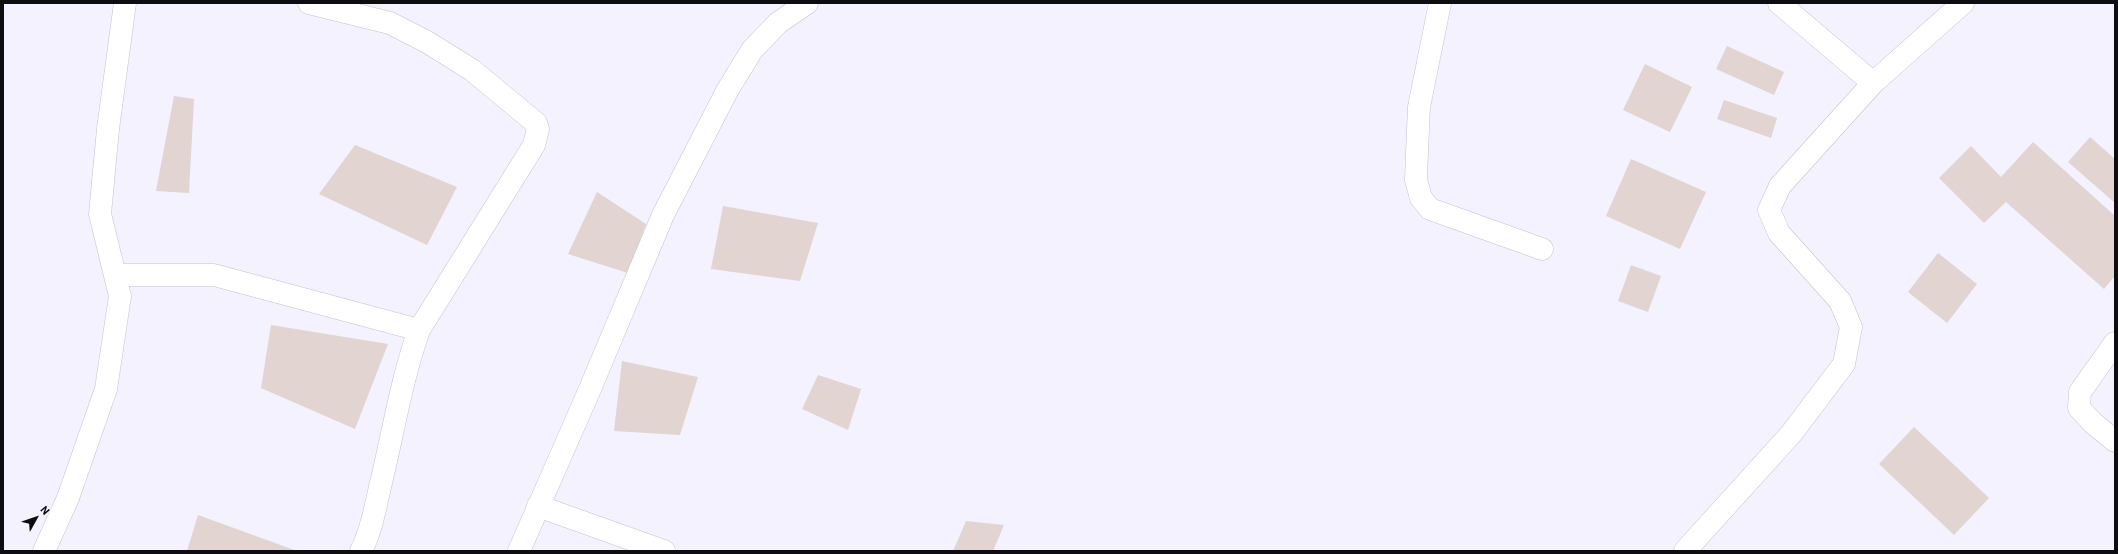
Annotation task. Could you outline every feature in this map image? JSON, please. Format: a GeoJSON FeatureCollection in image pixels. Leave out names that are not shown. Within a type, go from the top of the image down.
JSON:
{"type":"FeatureCollection","features":[{"type":"Feature","properties":{"kind":"street"},"geometry":{"type":"LineString","coordinates":[[44,551],[68,498],[106,389],[120,296],[100,214],[108,129],[125,3]]}},
{"type":"Feature","properties":{"kind":"street"},"geometry":{"type":"LineString","coordinates":[[309,3],[390,23],[427,42],[472,70],[536,123],[538,129],[534,145],[419,330],[409,360],[368,536],[362,551]]}},
{"type":"Feature","properties":{"kind":"street"},"geometry":{"type":"LineString","coordinates":[[519,551],[662,215],[727,91],[752,50],[778,23],[807,3]]}},
{"type":"Feature","properties":{"kind":"street"},"geometry":{"type":"LineString","coordinates":[[1440,3],[1419,107],[1416,180],[1421,198],[1430,210],[1542,249]]}},
{"type":"Feature","properties":{"kind":"street"},"geometry":{"type":"LineString","coordinates":[[1779,3],[1873,83]]}},
{"type":"Feature","properties":{"kind":"street"},"geometry":{"type":"LineString","coordinates":[[1685,551],[1791,434],[1844,364],[1851,327],[1840,301],[1779,233],[1769,210],[1780,186],[1873,83],[1963,3]]}},
{"type":"Feature","properties":{"kind":"street"},"geometry":{"type":"LineString","coordinates":[[115,275],[214,275],[419,330]]}},
{"type":"Feature","properties":{"kind":"street"},"geometry":{"type":"LineString","coordinates":[[2115,343],[2080,392],[2079,408],[2115,441]]}},
{"type":"Feature","properties":{"kind":"street"},"geometry":{"type":"LineString","coordinates":[[538,506],[664,551]]}},
{"type":"Feature","properties":{"kind":"building"},"geometry":{"type":"Polygon","coordinates":[[[1727,46],[1784,72],[1774,95],[1716,69],[1727,46]]]}},
{"type":"Feature","properties":{"kind":"building"},"geometry":{"type":"Polygon","coordinates":[[[1645,64],[1692,87],[1670,132],[1623,110],[1645,64]]]}},
{"type":"Feature","properties":{"kind":"building"},"geometry":{"type":"Polygon","coordinates":[[[174,96],[194,99],[189,193],[156,191],[174,96]]]}},
{"type":"Feature","properties":{"kind":"building"},"geometry":{"type":"Polygon","coordinates":[[[1724,100],[1777,118],[1771,138],[1717,119],[1724,100]]]}},
{"type":"Feature","properties":{"kind":"building"},"geometry":{"type":"Polygon","coordinates":[[[2090,137],[2115,159],[2115,203],[2068,162],[2090,137]]]}},
{"type":"Feature","properties":{"kind":"building"},"geometry":{"type":"Polygon","coordinates":[[[2033,142],[2115,216],[2115,276],[2104,289],[2006,202],[1984,223],[1939,178],[1971,146],[2001,177],[2033,142]]]}},
{"type":"Feature","properties":{"kind":"building"},"geometry":{"type":"Polygon","coordinates":[[[355,145],[457,187],[427,245],[319,194],[355,145]]]}},
{"type":"Feature","properties":{"kind":"building"},"geometry":{"type":"Polygon","coordinates":[[[1631,159],[1706,192],[1680,249],[1606,216],[1631,159]]]}},
{"type":"Feature","properties":{"kind":"building"},"geometry":{"type":"Polygon","coordinates":[[[597,192],[646,224],[628,273],[568,254],[597,192]]]}},
{"type":"Feature","properties":{"kind":"building"},"geometry":{"type":"Polygon","coordinates":[[[723,206],[818,223],[800,281],[711,269],[723,206]]]}},
{"type":"Feature","properties":{"kind":"building"},"geometry":{"type":"Polygon","coordinates":[[[1938,253],[1977,284],[1947,323],[1908,292],[1938,253]]]}},
{"type":"Feature","properties":{"kind":"building"},"geometry":{"type":"Polygon","coordinates":[[[1631,265],[1661,276],[1648,312],[1618,301],[1631,265]]]}},
{"type":"Feature","properties":{"kind":"building"},"geometry":{"type":"Polygon","coordinates":[[[271,325],[388,344],[355,429],[261,388],[271,325]]]}},
{"type":"Feature","properties":{"kind":"building"},"geometry":{"type":"Polygon","coordinates":[[[622,361],[698,377],[680,435],[614,431],[622,361]]]}},
{"type":"Feature","properties":{"kind":"building"},"geometry":{"type":"Polygon","coordinates":[[[818,375],[861,389],[848,430],[802,409],[818,375]]]}},
{"type":"Feature","properties":{"kind":"building"},"geometry":{"type":"Polygon","coordinates":[[[1914,427],[1989,498],[1954,535],[1879,464],[1914,427]]]}},
{"type":"Feature","properties":{"kind":"building"},"geometry":{"type":"Polygon","coordinates":[[[198,515],[297,551],[187,551],[198,515]]]}},
{"type":"Feature","properties":{"kind":"building"},"geometry":{"type":"Polygon","coordinates":[[[966,521],[1004,525],[993,551],[953,551],[966,521]]]}}]}
